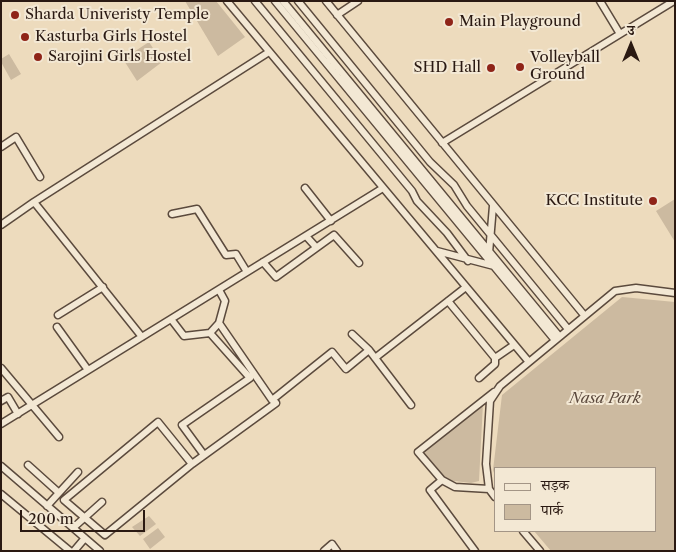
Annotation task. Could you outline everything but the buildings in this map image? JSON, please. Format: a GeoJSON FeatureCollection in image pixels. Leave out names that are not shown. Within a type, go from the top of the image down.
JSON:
{"type":"FeatureCollection","features":[{"type":"Feature","properties":{"kind":"street"},"geometry":{"type":"LineString","coordinates":[[227,1],[529,362]]}},
{"type":"Feature","properties":{"kind":"street"},"geometry":{"type":"LineString","coordinates":[[255,1],[412,191],[417,201],[447,233],[468,260]]}},
{"type":"Feature","properties":{"kind":"street"},"geometry":{"type":"LineString","coordinates":[[275,1],[494,266],[557,338]]}},
{"type":"Feature","properties":{"kind":"street"},"geometry":{"type":"LineString","coordinates":[[283,1],[490,253],[557,338]]}},
{"type":"Feature","properties":{"kind":"street"},"geometry":{"type":"LineString","coordinates":[[298,1],[430,162],[454,185],[467,206],[568,329]]}},
{"type":"Feature","properties":{"kind":"street"},"geometry":{"type":"LineString","coordinates":[[326,1],[584,315]]}},
{"type":"Feature","properties":{"kind":"street"},"geometry":{"type":"LineString","coordinates":[[337,14],[358,1]]}},
{"type":"Feature","properties":{"kind":"street"},"geometry":{"type":"LineString","coordinates":[[600,1],[620,34]]}},
{"type":"Feature","properties":{"kind":"street"},"geometry":{"type":"LineString","coordinates":[[442,143],[672,2]]}},
{"type":"Feature","properties":{"kind":"street"},"geometry":{"type":"LineString","coordinates":[[1,225],[269,52]]}},
{"type":"Feature","properties":{"kind":"street"},"geometry":{"type":"LineString","coordinates":[[1,147],[16,137],[40,177]]}},
{"type":"Feature","properties":{"kind":"street"},"geometry":{"type":"LineString","coordinates":[[305,188],[331,221]]}},
{"type":"Feature","properties":{"kind":"street"},"geometry":{"type":"LineString","coordinates":[[1,424],[384,188]]}},
{"type":"Feature","properties":{"kind":"street"},"geometry":{"type":"LineString","coordinates":[[34,202],[142,337]]}},
{"type":"Feature","properties":{"kind":"street"},"geometry":{"type":"LineString","coordinates":[[490,253],[493,206]]}},
{"type":"Feature","properties":{"kind":"street"},"geometry":{"type":"LineString","coordinates":[[172,214],[197,209],[226,255],[236,254],[247,272]]}},
{"type":"Feature","properties":{"kind":"street"},"geometry":{"type":"LineString","coordinates":[[263,262],[276,277],[334,235],[359,263]]}},
{"type":"Feature","properties":{"kind":"street"},"geometry":{"type":"LineString","coordinates":[[306,236],[316,247]]}},
{"type":"Feature","properties":{"kind":"street"},"geometry":{"type":"LineString","coordinates":[[436,251],[494,266]]}},
{"type":"Feature","properties":{"kind":"street"},"geometry":{"type":"LineString","coordinates":[[58,315],[102,287]]}},
{"type":"Feature","properties":{"kind":"street"},"geometry":{"type":"LineString","coordinates":[[375,358],[466,287]]}},
{"type":"Feature","properties":{"kind":"street"},"geometry":{"type":"LineString","coordinates":[[489,489],[455,487],[442,480],[418,452],[615,291],[623,288],[636,288],[675,293]]}},
{"type":"Feature","properties":{"kind":"street"},"geometry":{"type":"LineString","coordinates":[[171,319],[184,336],[210,333],[219,323],[225,301],[218,290]]}},
{"type":"Feature","properties":{"kind":"street"},"geometry":{"type":"LineString","coordinates":[[448,301],[495,358],[495,364],[479,378]]}},
{"type":"Feature","properties":{"kind":"street"},"geometry":{"type":"LineString","coordinates":[[219,323],[272,400],[332,352],[346,369],[369,350]]}},
{"type":"Feature","properties":{"kind":"street"},"geometry":{"type":"LineString","coordinates":[[57,327],[88,370]]}},
{"type":"Feature","properties":{"kind":"street"},"geometry":{"type":"LineString","coordinates":[[204,455],[182,425],[250,378],[210,333]]}},
{"type":"Feature","properties":{"kind":"street"},"geometry":{"type":"LineString","coordinates":[[352,334],[369,350],[411,405]]}},
{"type":"Feature","properties":{"kind":"street"},"geometry":{"type":"LineString","coordinates":[[495,358],[514,344]]}},
{"type":"Feature","properties":{"kind":"street"},"geometry":{"type":"LineString","coordinates":[[1,368],[59,437]]}},
{"type":"Feature","properties":{"kind":"street"},"geometry":{"type":"LineString","coordinates":[[493,494],[489,489],[486,464],[490,407],[494,394],[500,386]]}},
{"type":"Feature","properties":{"kind":"street"},"geometry":{"type":"LineString","coordinates":[[1,401],[8,398],[18,414]]}},
{"type":"Feature","properties":{"kind":"street"},"geometry":{"type":"LineString","coordinates":[[192,464],[158,422],[64,500],[104,535],[192,464],[276,403]]}},
{"type":"Feature","properties":{"kind":"street"},"geometry":{"type":"LineString","coordinates":[[28,465],[58,492]]}},
{"type":"Feature","properties":{"kind":"street"},"geometry":{"type":"LineString","coordinates":[[1,466],[100,551]]}},
{"type":"Feature","properties":{"kind":"street"},"geometry":{"type":"LineString","coordinates":[[47,506],[78,472]]}},
{"type":"Feature","properties":{"kind":"street"},"geometry":{"type":"LineString","coordinates":[[442,480],[430,490],[475,551]]}},
{"type":"Feature","properties":{"kind":"street"},"geometry":{"type":"LineString","coordinates":[[1,494],[70,551]]}},
{"type":"Feature","properties":{"kind":"street"},"geometry":{"type":"LineString","coordinates":[[73,528],[102,502]]}},
{"type":"Feature","properties":{"kind":"street"},"geometry":{"type":"LineString","coordinates":[[524,532],[540,551]]}},
{"type":"Feature","properties":{"kind":"street"},"geometry":{"type":"LineString","coordinates":[[74,551],[85,538]]}},
{"type":"Feature","properties":{"kind":"street"},"geometry":{"type":"LineString","coordinates":[[324,551],[332,544],[337,551]]}},
{"type":"Feature","properties":{"kind":"green space"},"geometry":{"type":"Polygon","coordinates":[[[185,1],[216,1],[245,37],[218,56],[185,1]]]}},
{"type":"Feature","properties":{"kind":"green space"},"geometry":{"type":"Polygon","coordinates":[[[149,42],[162,62],[137,81],[123,59],[149,42]]]}},
{"type":"Feature","properties":{"kind":"green space"},"geometry":{"type":"Polygon","coordinates":[[[9,54],[21,74],[11,80],[1,62],[1,59],[9,54]]]}},
{"type":"Feature","properties":{"kind":"green space"},"geometry":{"type":"Polygon","coordinates":[[[675,199],[675,242],[656,211],[675,199]]]}},
{"type":"Feature","properties":{"kind":"green space","name":"Nasa Park"},"geometry":{"type":"Polygon","coordinates":[[[622,297],[675,302],[675,551],[551,551],[535,532],[656,532],[656,467],[493,467],[502,395],[622,297]]]}},
{"type":"Feature","properties":{"kind":"green space"},"geometry":{"type":"Polygon","coordinates":[[[483,403],[479,481],[471,483],[446,480],[423,452],[483,403]]]}},
{"type":"Feature","properties":{"kind":"green space"},"geometry":{"type":"Polygon","coordinates":[[[149,516],[156,524],[140,536],[132,527],[149,516]]]}},
{"type":"Feature","properties":{"kind":"green space"},"geometry":{"type":"Polygon","coordinates":[[[158,528],[165,537],[150,549],[143,539],[158,528]]]}},
{"type":"Feature","properties":{"kind":"place","name":"Sharda Univeristy Temple"},"geometry":{"type":"Point","coordinates":[15,15]}},
{"type":"Feature","properties":{"kind":"place","name":"Main Playground"},"geometry":{"type":"Point","coordinates":[449,22]}},
{"type":"Feature","properties":{"kind":"place","name":"Kasturba Girls Hostel"},"geometry":{"type":"Point","coordinates":[25,37]}},
{"type":"Feature","properties":{"kind":"place","name":"Sarojini Girls Hostel"},"geometry":{"type":"Point","coordinates":[38,57]}},
{"type":"Feature","properties":{"kind":"place","name":"Volleyball Ground"},"geometry":{"type":"Point","coordinates":[520,67]}},
{"type":"Feature","properties":{"kind":"place","name":"SHD Hall"},"geometry":{"type":"Point","coordinates":[491,68]}},
{"type":"Feature","properties":{"kind":"place","name":"KCC Institute"},"geometry":{"type":"Point","coordinates":[653,201]}}]}
